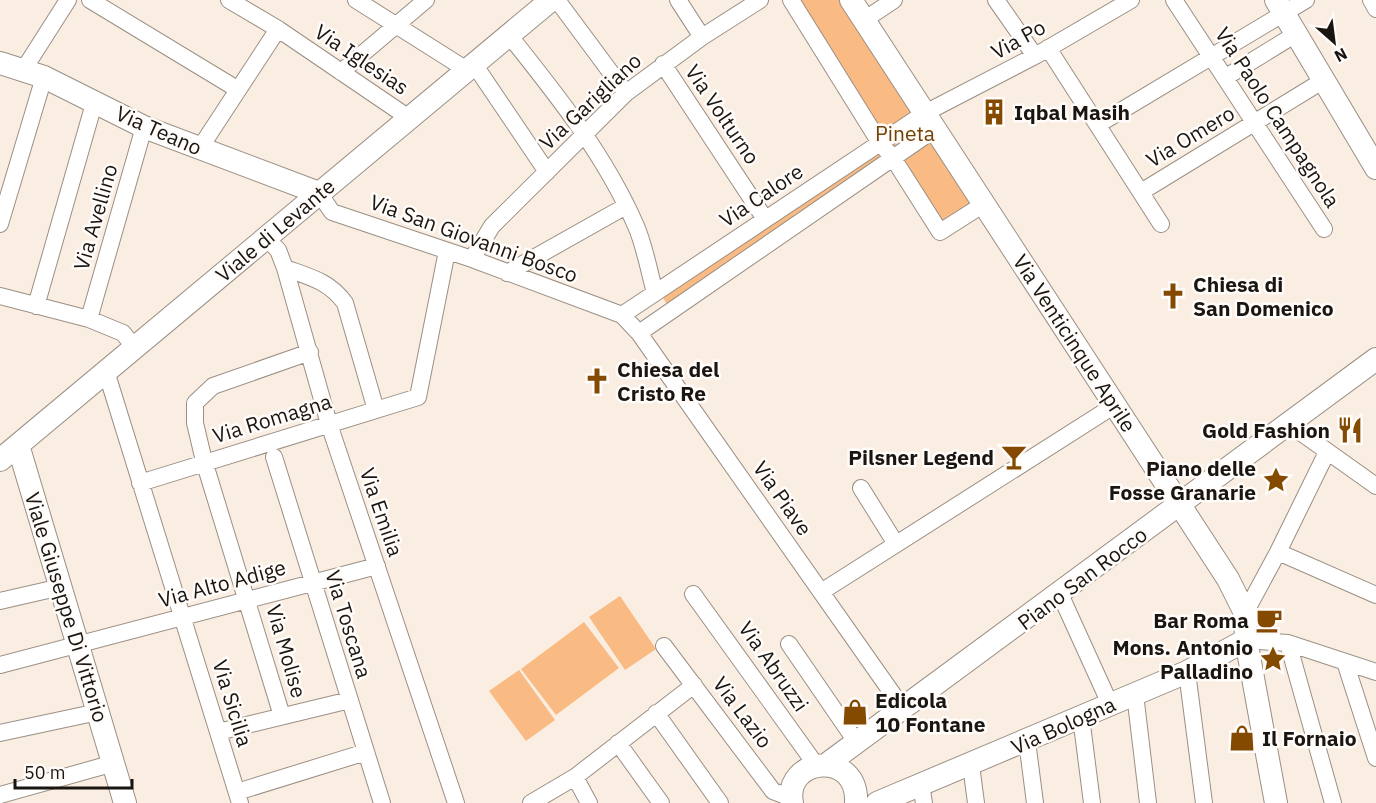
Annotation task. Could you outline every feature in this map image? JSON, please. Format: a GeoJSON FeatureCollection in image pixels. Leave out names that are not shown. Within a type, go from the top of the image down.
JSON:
{"type":"FeatureCollection","features":[{"type":"Feature","properties":{"kind":"street"},"geometry":{"type":"LineString","coordinates":[[0,224],[34,73],[68,0]]}},
{"type":"Feature","properties":{"kind":"street"},"geometry":{"type":"LineString","coordinates":[[90,0],[237,89]]}},
{"type":"Feature","properties":{"kind":"street","name":"Via Iglesias"},"geometry":{"type":"LineString","coordinates":[[229,0],[278,29],[409,118]]}},
{"type":"Feature","properties":{"kind":"street"},"geometry":{"type":"LineString","coordinates":[[356,0],[470,67],[547,172]]}},
{"type":"Feature","properties":{"kind":"street"},"geometry":{"type":"LineString","coordinates":[[341,72],[426,0]]}},
{"type":"Feature","properties":{"kind":"street","name":"Viale di Levante"},"geometry":{"type":"LineString","coordinates":[[0,460],[551,0]]}},
{"type":"Feature","properties":{"kind":"street"},"geometry":{"type":"LineString","coordinates":[[557,0],[626,93]]}},
{"type":"Feature","properties":{"kind":"street"},"geometry":{"type":"LineString","coordinates":[[678,0],[702,38]]}},
{"type":"Feature","properties":{"kind":"street","name":"Via Garigliano"},"geometry":{"type":"LineString","coordinates":[[472,259],[492,226],[626,93],[663,64],[760,0]]}},
{"type":"Feature","properties":{"kind":"street"},"geometry":{"type":"LineString","coordinates":[[791,0],[880,143],[893,158],[940,232],[984,204]]}},
{"type":"Feature","properties":{"kind":"street","name":"Via Venticinque Aprile"},"geometry":{"type":"LineString","coordinates":[[851,0],[1228,579],[1245,613],[1246,640],[1276,803]]}},
{"type":"Feature","properties":{"kind":"street"},"geometry":{"type":"LineString","coordinates":[[864,20],[894,0]]}},
{"type":"Feature","properties":{"kind":"street"},"geometry":{"type":"LineString","coordinates":[[996,0],[1042,52],[1099,124],[1161,224]]}},
{"type":"Feature","properties":{"kind":"street","name":"Via Po"},"geometry":{"type":"LineString","coordinates":[[930,121],[1131,0]]}},
{"type":"Feature","properties":{"kind":"street","name":"Via Paolo Campagnola"},"geometry":{"type":"LineString","coordinates":[[1174,0],[1324,228]]}},
{"type":"Feature","properties":{"kind":"street"},"geometry":{"type":"LineString","coordinates":[[1099,124],[1211,55],[1280,7],[1306,0]]}},
{"type":"Feature","properties":{"kind":"street"},"geometry":{"type":"LineString","coordinates":[[1371,0],[1376,9]]}},
{"type":"Feature","properties":{"kind":"street"},"geometry":{"type":"LineString","coordinates":[[1280,7],[1376,168]]}},
{"type":"Feature","properties":{"kind":"street"},"geometry":{"type":"LineString","coordinates":[[200,148],[278,29]]}},
{"type":"Feature","properties":{"kind":"street"},"geometry":{"type":"LineString","coordinates":[[510,34],[585,132],[637,228],[655,293]]}},
{"type":"Feature","properties":{"kind":"street"},"geometry":{"type":"LineString","coordinates":[[1226,77],[1296,34]]}},
{"type":"Feature","properties":{"kind":"street","name":"Via Teano"},"geometry":{"type":"LineString","coordinates":[[0,63],[34,73],[95,100],[144,127],[320,193]]}},
{"type":"Feature","properties":{"kind":"street","name":"Via Volturno"},"geometry":{"type":"LineString","coordinates":[[663,64],[765,219]]}},
{"type":"Feature","properties":{"kind":"street","name":"Via Omero"},"geometry":{"type":"LineString","coordinates":[[1141,192],[1324,80]]}},
{"type":"Feature","properties":{"kind":"street"},"geometry":{"type":"LineString","coordinates":[[36,306],[95,100]]}},
{"type":"Feature","properties":{"kind":"street","name":"Via Calore"},"geometry":{"type":"LineString","coordinates":[[622,315],[880,143],[930,121]]}},
{"type":"Feature","properties":{"kind":"street","name":"Via Calore"},"geometry":{"type":"LineString","coordinates":[[639,333],[893,158],[930,121]]}},
{"type":"Feature","properties":{"kind":"street","name":"Via Avellino"},"geometry":{"type":"LineString","coordinates":[[89,319],[144,127]]}},
{"type":"Feature","properties":{"kind":"street","name":"Via San Giovanni Bosco"},"geometry":{"type":"LineString","coordinates":[[320,193],[332,212],[472,259],[622,315]]}},
{"type":"Feature","properties":{"kind":"street"},"geometry":{"type":"LineString","coordinates":[[507,273],[626,207]]}},
{"type":"Feature","properties":{"kind":"street","name":"Via Emilia"},"geometry":{"type":"LineString","coordinates":[[266,238],[278,250],[285,268],[329,424],[456,803]]}},
{"type":"Feature","properties":{"kind":"street","name":"Via Romagna"},"geometry":{"type":"LineString","coordinates":[[140,483],[204,461],[418,397],[447,251]]}},
{"type":"Feature","properties":{"kind":"street"},"geometry":{"type":"LineString","coordinates":[[285,268],[324,281],[345,303],[376,410]]}},
{"type":"Feature","properties":{"kind":"street"},"geometry":{"type":"LineString","coordinates":[[0,296],[89,319],[123,333],[135,348]]}},
{"type":"Feature","properties":{"kind":"street","name":"Via Piave"},"geometry":{"type":"LineString","coordinates":[[622,315],[639,333],[904,710]]}},
{"type":"Feature","properties":{"kind":"street","name":"Via Molise"},"geometry":{"type":"LineString","coordinates":[[282,716],[248,598],[204,461],[195,423],[195,403],[213,386],[310,352]]}},
{"type":"Feature","properties":{"kind":"street","name":"Piano San Rocco"},"geometry":{"type":"LineString","coordinates":[[787,801],[798,777],[857,743],[904,710],[1289,423],[1373,367]]}},
{"type":"Feature","properties":{"kind":"street","name":"Via Sicilia"},"geometry":{"type":"LineString","coordinates":[[106,371],[238,797]]}},
{"type":"Feature","properties":{"kind":"street"},"geometry":{"type":"LineString","coordinates":[[821,592],[1115,405]]}},
{"type":"Feature","properties":{"kind":"street"},"geometry":{"type":"LineString","coordinates":[[1289,423],[1376,486]]}},
{"type":"Feature","properties":{"kind":"street","name":"Viale Giuseppe Di Vittorio"},"geometry":{"type":"LineString","coordinates":[[18,445],[125,803]]}},
{"type":"Feature","properties":{"kind":"street"},"geometry":{"type":"LineString","coordinates":[[1245,613],[1327,452]]}},
{"type":"Feature","properties":{"kind":"street","name":"Via Toscana"},"geometry":{"type":"LineString","coordinates":[[274,458],[382,803]]}},
{"type":"Feature","properties":{"kind":"street"},"geometry":{"type":"LineString","coordinates":[[861,488],[896,544]]}},
{"type":"Feature","properties":{"kind":"street"},"geometry":{"type":"LineString","coordinates":[[1278,552],[1376,595]]}},
{"type":"Feature","properties":{"kind":"street","name":"Via Alto Adige"},"geometry":{"type":"LineString","coordinates":[[0,664],[376,566]]}},
{"type":"Feature","properties":{"kind":"street"},"geometry":{"type":"LineString","coordinates":[[0,601],[61,587]]}},
{"type":"Feature","properties":{"kind":"street","name":"Via Abruzzi"},"geometry":{"type":"LineString","coordinates":[[693,594],[822,765]]}},
{"type":"Feature","properties":{"kind":"street"},"geometry":{"type":"LineString","coordinates":[[1060,594],[1110,704]]}},
{"type":"Feature","properties":{"kind":"street"},"geometry":{"type":"LineString","coordinates":[[1246,640],[1288,643],[1376,672]]}},
{"type":"Feature","properties":{"kind":"street","name":"Via Bologna"},"geometry":{"type":"LineString","coordinates":[[877,803],[923,794],[971,765],[1187,672],[1246,640]]}},
{"type":"Feature","properties":{"kind":"street"},"geometry":{"type":"LineString","coordinates":[[1288,643],[1333,803]]}},
{"type":"Feature","properties":{"kind":"street"},"geometry":{"type":"LineString","coordinates":[[789,644],[857,743]]}},
{"type":"Feature","properties":{"kind":"street","name":"Via Lazio"},"geometry":{"type":"LineString","coordinates":[[664,646],[773,791],[787,801]]}},
{"type":"Feature","properties":{"kind":"street"},"geometry":{"type":"LineString","coordinates":[[1345,662],[1376,758]]}},
{"type":"Feature","properties":{"kind":"street"},"geometry":{"type":"LineString","coordinates":[[1187,672],[1204,803]]}},
{"type":"Feature","properties":{"kind":"street"},"geometry":{"type":"LineString","coordinates":[[531,803],[575,777],[694,685]]}},
{"type":"Feature","properties":{"kind":"street"},"geometry":{"type":"LineString","coordinates":[[1135,694],[1148,803]]}},
{"type":"Feature","properties":{"kind":"street"},"geometry":{"type":"LineString","coordinates":[[218,732],[350,700]]}},
{"type":"Feature","properties":{"kind":"street"},"geometry":{"type":"LineString","coordinates":[[0,733],[98,712]]}},
{"type":"Feature","properties":{"kind":"street"},"geometry":{"type":"LineString","coordinates":[[656,713],[720,803]]}},
{"type":"Feature","properties":{"kind":"street"},"geometry":{"type":"LineString","coordinates":[[1081,717],[1092,803]]}},
{"type":"Feature","properties":{"kind":"street"},"geometry":{"type":"LineString","coordinates":[[1028,741],[1035,803]]}},
{"type":"Feature","properties":{"kind":"street"},"geometry":{"type":"LineString","coordinates":[[618,743],[661,803]]}},
{"type":"Feature","properties":{"kind":"street"},"geometry":{"type":"LineString","coordinates":[[238,797],[366,752]]}},
{"type":"Feature","properties":{"kind":"street"},"geometry":{"type":"LineString","coordinates":[[0,795],[114,763]]}},
{"type":"Feature","properties":{"kind":"street"},"geometry":{"type":"LineString","coordinates":[[822,765],[838,767],[853,782],[856,803]]}},
{"type":"Feature","properties":{"kind":"street"},"geometry":{"type":"LineString","coordinates":[[971,765],[976,803]]}},
{"type":"Feature","properties":{"kind":"street"},"geometry":{"type":"LineString","coordinates":[[575,777],[589,803]]}},
{"type":"Feature","properties":{"kind":"green space","name":"Pineta"},"geometry":{"type":"Polygon","coordinates":[[[791,0],[851,0],[984,204],[940,232],[893,159],[671,311],[659,291],[880,144],[791,0]]]}},
{"type":"Feature","properties":{"kind":"green space"},"geometry":{"type":"Polygon","coordinates":[[[620,596],[656,649],[625,670],[589,617],[620,596]]]}},
{"type":"Feature","properties":{"kind":"green space"},"geometry":{"type":"Polygon","coordinates":[[[584,622],[619,668],[556,715],[521,669],[584,622]]]}},
{"type":"Feature","properties":{"kind":"green space"},"geometry":{"type":"Polygon","coordinates":[[[519,670],[555,720],[526,741],[489,691],[519,670]]]}},
{"type":"Feature","properties":{"kind":"place","name":"Iqbal Masih"},"geometry":{"type":"Point","coordinates":[994,112]}},
{"type":"Feature","properties":{"kind":"place","name":"Chiesa di San Domenico"},"geometry":{"type":"Point","coordinates":[1173,296]}},
{"type":"Feature","properties":{"kind":"place","name":"Chiesa del Cristo Re"},"geometry":{"type":"Point","coordinates":[597,381]}},
{"type":"Feature","properties":{"kind":"place","name":"Gold Fashion"},"geometry":{"type":"Point","coordinates":[1350,430]}},
{"type":"Feature","properties":{"kind":"place","name":"Pilsner Legend"},"geometry":{"type":"Point","coordinates":[1014,457]}},
{"type":"Feature","properties":{"kind":"place","name":"Piano delle Fosse Granarie"},"geometry":{"type":"Point","coordinates":[1276,480]}},
{"type":"Feature","properties":{"kind":"place","name":"Bar Roma"},"geometry":{"type":"Point","coordinates":[1269,620]}},
{"type":"Feature","properties":{"kind":"place","name":"Mons. Antonio Palladino"},"geometry":{"type":"Point","coordinates":[1273,659]}},
{"type":"Feature","properties":{"kind":"place","name":"Edicola 10 Fontane"},"geometry":{"type":"Point","coordinates":[855,712]}},
{"type":"Feature","properties":{"kind":"place","name":"Il Fornaio"},"geometry":{"type":"Point","coordinates":[1242,738]}}]}
